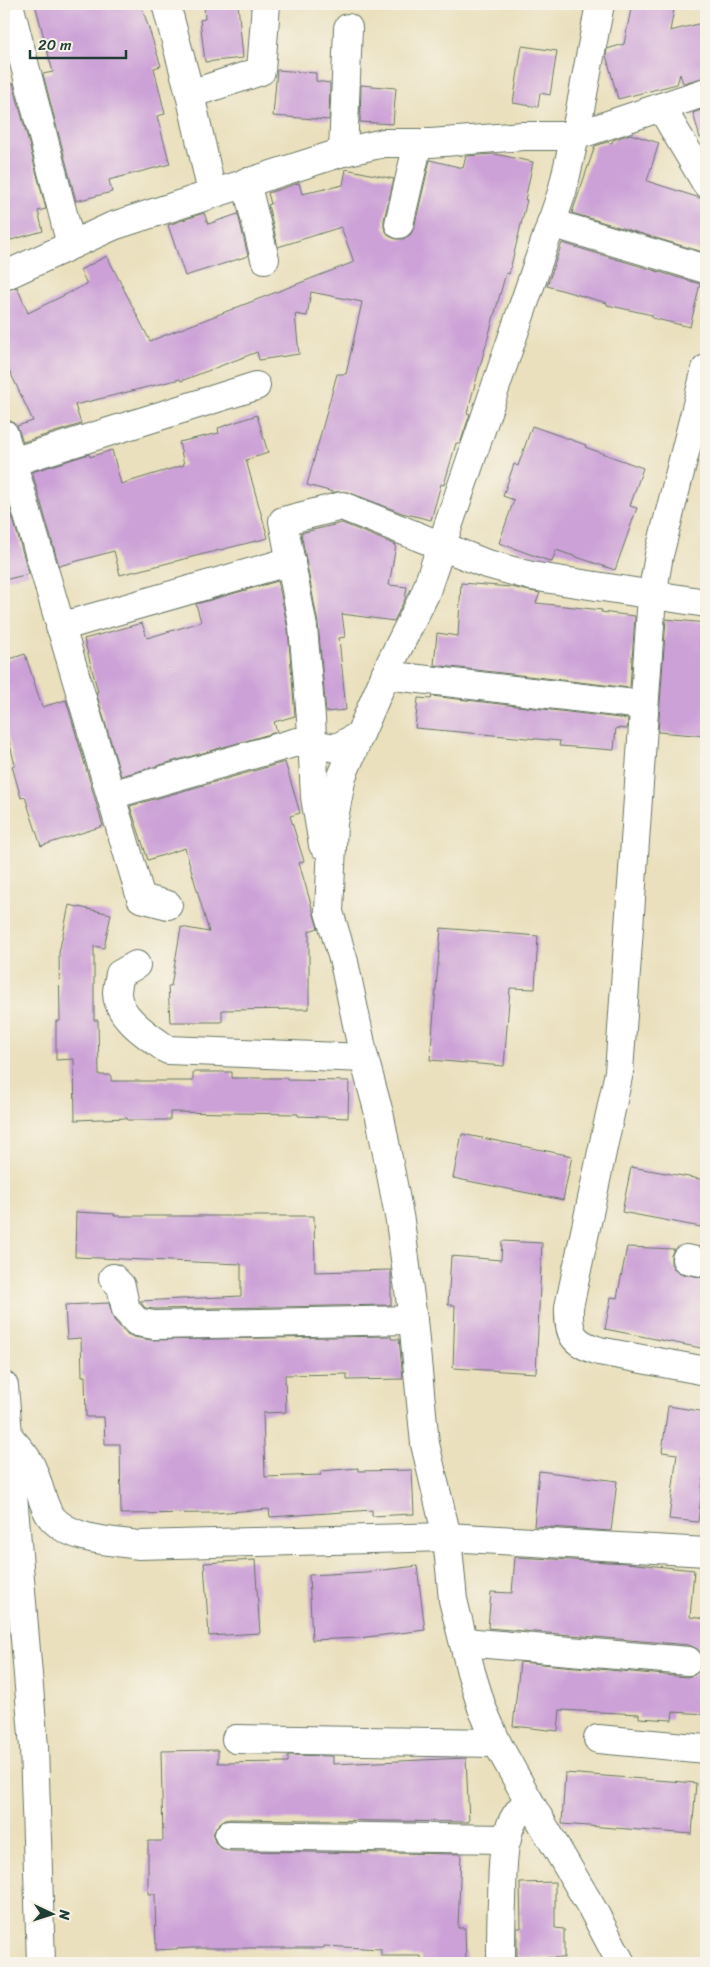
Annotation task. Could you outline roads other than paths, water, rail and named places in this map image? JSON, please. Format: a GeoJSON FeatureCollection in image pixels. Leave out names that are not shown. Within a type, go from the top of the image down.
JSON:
{"type":"FeatureCollection","features":[{"type":"Feature","properties":{"kind":"street"},"geometry":{"type":"LineString","coordinates":[[9,4],[71,245]]}},
{"type":"Feature","properties":{"kind":"street"},"geometry":{"type":"LineString","coordinates":[[166,4],[190,94],[212,193]]}},
{"type":"Feature","properties":{"kind":"street"},"geometry":{"type":"LineString","coordinates":[[190,94],[261,71],[266,4]]}},
{"type":"Feature","properties":{"kind":"street"},"geometry":{"type":"LineString","coordinates":[[600,4],[575,136],[562,192],[425,594],[358,736],[342,776],[333,823],[333,864],[329,912],[344,962],[364,1058],[380,1117],[400,1221],[413,1320],[425,1444],[447,1537],[454,1600],[482,1708],[497,1744],[593,1910],[621,1963]]}},
{"type":"Feature","properties":{"kind":"street"},"geometry":{"type":"LineString","coordinates":[[343,152],[348,28]]}},
{"type":"Feature","properties":{"kind":"street"},"geometry":{"type":"LineString","coordinates":[[4,276],[113,226],[343,152],[384,143],[418,143],[523,136],[575,136],[706,92]]}},
{"type":"Feature","properties":{"kind":"street"},"geometry":{"type":"LineString","coordinates":[[661,107],[706,183]]}},
{"type":"Feature","properties":{"kind":"street"},"geometry":{"type":"LineString","coordinates":[[399,224],[418,143]]}},
{"type":"Feature","properties":{"kind":"street"},"geometry":{"type":"LineString","coordinates":[[246,182],[265,259]]}},
{"type":"Feature","properties":{"kind":"street"},"geometry":{"type":"LineString","coordinates":[[551,223],[706,269]]}},
{"type":"Feature","properties":{"kind":"street"},"geometry":{"type":"LineString","coordinates":[[706,369],[659,555],[652,596],[619,1072],[569,1307],[568,1322],[573,1336],[582,1346],[599,1351],[706,1371]]}},
{"type":"Feature","properties":{"kind":"street"},"geometry":{"type":"LineString","coordinates":[[12,462],[256,386]]}},
{"type":"Feature","properties":{"kind":"street"},"geometry":{"type":"LineString","coordinates":[[4,434],[141,898],[168,905]]}},
{"type":"Feature","properties":{"kind":"street"},"geometry":{"type":"LineString","coordinates":[[333,864],[326,858],[315,797],[311,718],[303,627],[283,521],[342,506],[484,563],[531,576],[706,603]]}},
{"type":"Feature","properties":{"kind":"street"},"geometry":{"type":"LineString","coordinates":[[60,627],[291,561]]}},
{"type":"Feature","properties":{"kind":"street"},"geometry":{"type":"LineString","coordinates":[[386,675],[643,705]]}},
{"type":"Feature","properties":{"kind":"street"},"geometry":{"type":"LineString","coordinates":[[111,796],[297,742],[337,748],[358,736]]}},
{"type":"Feature","properties":{"kind":"street"},"geometry":{"type":"LineString","coordinates":[[136,965],[120,974],[116,995],[125,1015],[148,1037],[168,1050],[364,1058]]}},
{"type":"Feature","properties":{"kind":"street"},"geometry":{"type":"LineString","coordinates":[[113,1278],[121,1286],[126,1310],[137,1322],[154,1325],[413,1320]]}},
{"type":"Feature","properties":{"kind":"street"},"geometry":{"type":"LineString","coordinates":[[4,1386],[34,1747],[41,1963]]}},
{"type":"Feature","properties":{"kind":"street"},"geometry":{"type":"LineString","coordinates":[[9,1437],[30,1463],[50,1517],[62,1527],[82,1535],[138,1545],[447,1537],[706,1552]]}},
{"type":"Feature","properties":{"kind":"street"},"geometry":{"type":"LineString","coordinates":[[464,1642],[688,1661]]}},
{"type":"Feature","properties":{"kind":"street"},"geometry":{"type":"LineString","coordinates":[[236,1739],[497,1744]]}},
{"type":"Feature","properties":{"kind":"street"},"geometry":{"type":"LineString","coordinates":[[598,1739],[706,1749]]}},
{"type":"Feature","properties":{"kind":"street"},"geometry":{"type":"LineString","coordinates":[[500,1963],[503,1852],[516,1815],[529,1802]]}},
{"type":"Feature","properties":{"kind":"street"},"geometry":{"type":"LineString","coordinates":[[229,1836],[507,1839]]}}]}
